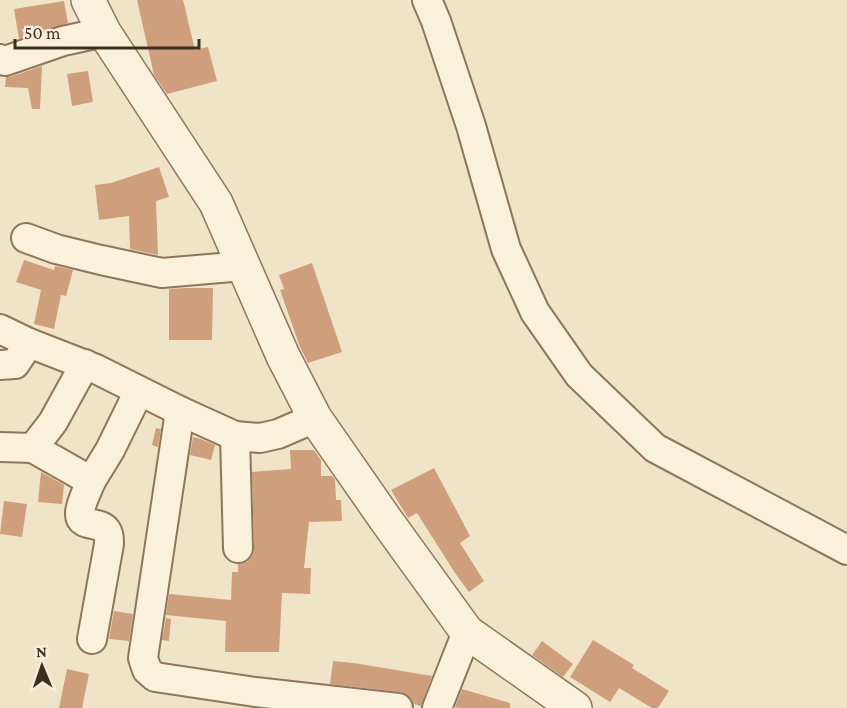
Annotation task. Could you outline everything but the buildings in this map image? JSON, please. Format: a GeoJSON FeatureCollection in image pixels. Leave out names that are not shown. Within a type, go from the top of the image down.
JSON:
{"type":"FeatureCollection","features":[{"type":"Feature","properties":{"kind":"street"},"geometry":{"type":"LineString","coordinates":[[88,0],[104,32],[216,203],[283,356],[315,418],[467,632],[575,708]]}},
{"type":"Feature","properties":{"kind":"street"},"geometry":{"type":"LineString","coordinates":[[427,0],[471,126],[506,249],[535,312],[579,375],[655,448],[847,550]]}},
{"type":"Feature","properties":{"kind":"street"},"geometry":{"type":"LineString","coordinates":[[2,62],[63,41],[104,32]]}},
{"type":"Feature","properties":{"kind":"street"},"geometry":{"type":"LineString","coordinates":[[26,238],[56,249],[162,273],[243,266]]}},
{"type":"Feature","properties":{"kind":"street"},"geometry":{"type":"LineString","coordinates":[[0,329],[85,364],[235,436],[260,438],[278,434],[315,418]]}},
{"type":"Feature","properties":{"kind":"street"},"geometry":{"type":"LineString","coordinates":[[0,366],[15,364],[29,342]]}},
{"type":"Feature","properties":{"kind":"street"},"geometry":{"type":"LineString","coordinates":[[33,448],[53,422],[85,364]]}},
{"type":"Feature","properties":{"kind":"street"},"geometry":{"type":"LineString","coordinates":[[92,639],[109,544],[108,532],[104,527],[84,522],[79,512],[91,481],[110,450],[139,391]]}},
{"type":"Feature","properties":{"kind":"street"},"geometry":{"type":"LineString","coordinates":[[180,411],[143,658],[147,670],[155,677],[255,692],[398,708]]}},
{"type":"Feature","properties":{"kind":"street"},"geometry":{"type":"LineString","coordinates":[[235,436],[238,549]]}},
{"type":"Feature","properties":{"kind":"street"},"geometry":{"type":"LineString","coordinates":[[0,447],[33,448],[91,481]]}},
{"type":"Feature","properties":{"kind":"street"},"geometry":{"type":"LineString","coordinates":[[437,708],[467,632]]}}]}
